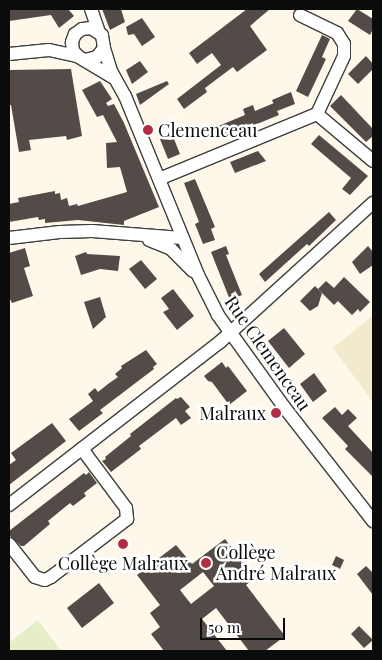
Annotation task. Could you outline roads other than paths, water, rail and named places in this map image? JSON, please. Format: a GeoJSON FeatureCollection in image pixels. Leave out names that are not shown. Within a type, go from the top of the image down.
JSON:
{"type":"FeatureCollection","features":[{"type":"Feature","properties":{"kind":"street"},"geometry":{"type":"LineString","coordinates":[[85,9],[72,46],[81,58],[96,58],[104,48],[103,39],[91,9]]}},
{"type":"Feature","properties":{"kind":"street"},"geometry":{"type":"LineString","coordinates":[[159,179],[317,114],[344,56],[344,44],[338,33],[300,14]]}},
{"type":"Feature","properties":{"kind":"street"},"geometry":{"type":"LineString","coordinates":[[9,54],[37,50],[89,28],[99,32]]}},
{"type":"Feature","properties":{"kind":"street","name":"Rue Clemenceau"},"geometry":{"type":"LineString","coordinates":[[104,48],[114,79],[125,96],[201,283],[230,334],[338,478],[373,521]]}},
{"type":"Feature","properties":{"kind":"street","name":"Rue Clemenceau"},"geometry":{"type":"LineString","coordinates":[[37,50],[58,50],[81,58],[114,79]]}},
{"type":"Feature","properties":{"kind":"street"},"geometry":{"type":"LineString","coordinates":[[317,114],[373,161]]}},
{"type":"Feature","properties":{"kind":"street"},"geometry":{"type":"LineString","coordinates":[[9,505],[230,334],[373,203]]}},
{"type":"Feature","properties":{"kind":"street"},"geometry":{"type":"LineString","coordinates":[[151,236],[166,227],[172,212]]}},
{"type":"Feature","properties":{"kind":"street"},"geometry":{"type":"LineString","coordinates":[[9,238],[86,231],[183,239]]}},
{"type":"Feature","properties":{"kind":"street"},"geometry":{"type":"LineString","coordinates":[[137,236],[165,246],[183,259],[201,283]]}},
{"type":"Feature","properties":{"kind":"street"},"geometry":{"type":"LineString","coordinates":[[165,246],[177,245],[183,239]]}},
{"type":"Feature","properties":{"kind":"street"},"geometry":{"type":"LineString","coordinates":[[9,544],[35,577],[45,580],[52,577],[127,519],[126,508],[82,449]]}},
{"type":"Feature","properties":{"kind":"place","name":"Clemenceau"},"geometry":{"type":"Point","coordinates":[148,130]}},
{"type":"Feature","properties":{"kind":"place","name":"Malraux"},"geometry":{"type":"Point","coordinates":[276,413]}},
{"type":"Feature","properties":{"kind":"place","name":"Collège Malraux"},"geometry":{"type":"Point","coordinates":[123,544]}},
{"type":"Feature","properties":{"kind":"place","name":"Collège André Malraux"},"geometry":{"type":"Point","coordinates":[206,563]}}]}
